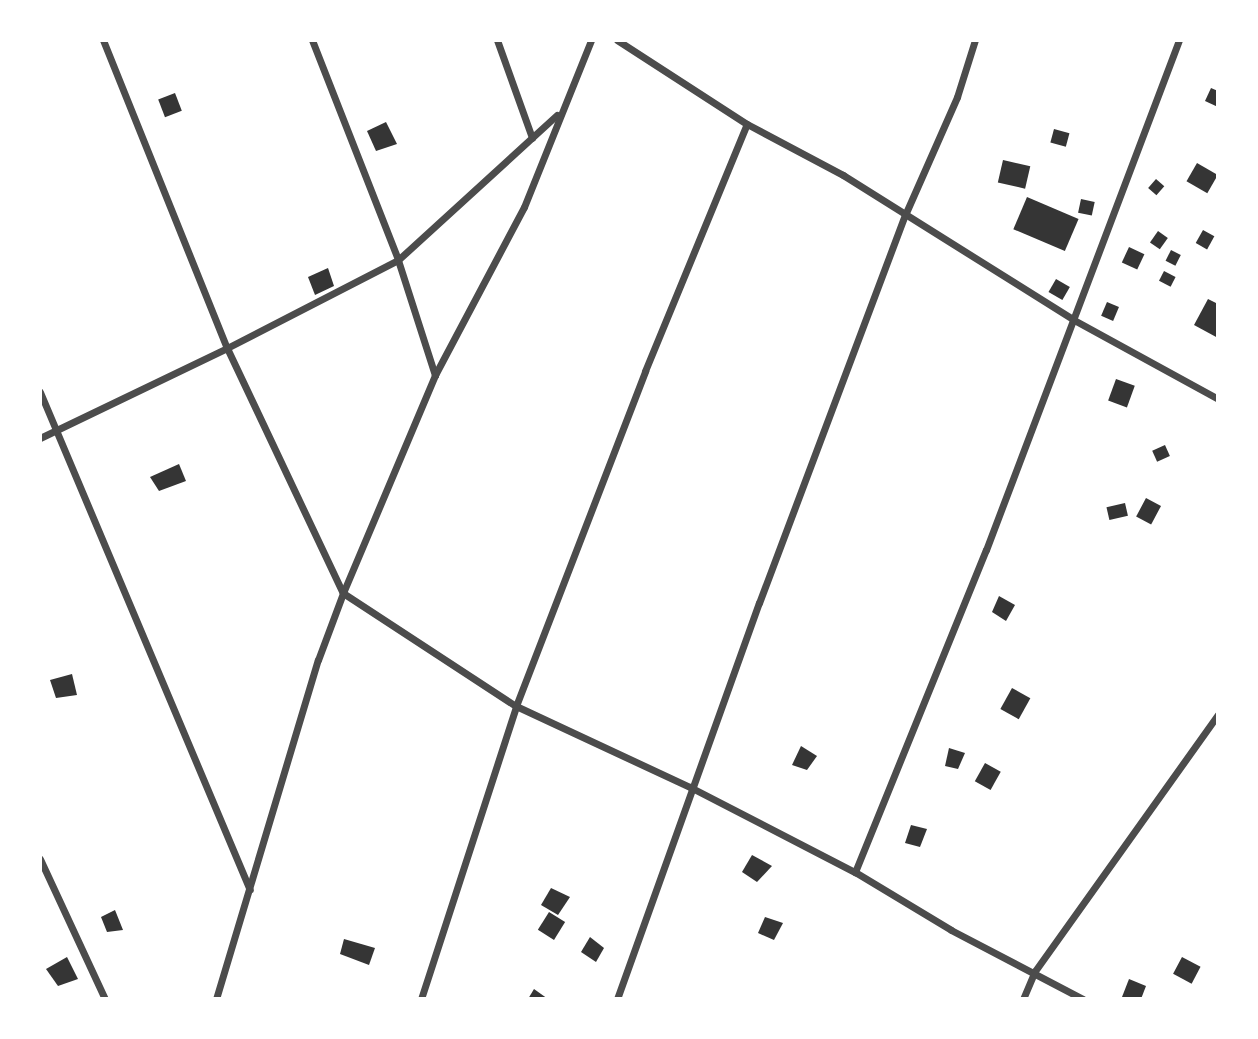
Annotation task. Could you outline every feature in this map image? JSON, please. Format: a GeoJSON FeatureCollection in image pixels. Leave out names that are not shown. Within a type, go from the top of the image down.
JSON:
{"type":"FeatureCollection","features":[{"type":"Feature","properties":{"kind":"street"},"geometry":{"type":"LineString","coordinates":[[103,40],[227,348],[343,593],[516,706],[690,787],[855,872],[951,930],[1035,971],[1083,999]]}},
{"type":"Feature","properties":{"kind":"street"},"geometry":{"type":"LineString","coordinates":[[312,40],[398,260],[435,375]]}},
{"type":"Feature","properties":{"kind":"street"},"geometry":{"type":"LineString","coordinates":[[497,40],[532,138]]}},
{"type":"Feature","properties":{"kind":"street"},"geometry":{"type":"LineString","coordinates":[[216,999],[318,660],[343,593],[435,375],[524,207],[591,40]]}},
{"type":"Feature","properties":{"kind":"street"},"geometry":{"type":"LineString","coordinates":[[617,40],[747,124],[843,175],[1074,320],[1218,399]]}},
{"type":"Feature","properties":{"kind":"street"},"geometry":{"type":"LineString","coordinates":[[617,999],[690,787],[905,215],[957,97],[975,40]]}},
{"type":"Feature","properties":{"kind":"street"},"geometry":{"type":"LineString","coordinates":[[855,872],[986,550],[1179,40]]}},
{"type":"Feature","properties":{"kind":"street"},"geometry":{"type":"LineString","coordinates":[[40,438],[227,348],[398,260],[560,112]]}},
{"type":"Feature","properties":{"kind":"street"},"geometry":{"type":"LineString","coordinates":[[421,999],[516,706],[645,371],[747,124]]}},
{"type":"Feature","properties":{"kind":"street"},"geometry":{"type":"LineString","coordinates":[[40,393],[250,891]]}},
{"type":"Feature","properties":{"kind":"street"},"geometry":{"type":"LineString","coordinates":[[1023,999],[1035,971],[1218,714]]}},
{"type":"Feature","properties":{"kind":"street"},"geometry":{"type":"LineString","coordinates":[[41,865],[105,999]]}},
{"type":"Feature","properties":{"kind":"building"},"geometry":{"type":"Polygon","coordinates":[[[1211,88],[1218,91],[1218,107],[1205,101],[1211,88]]]}},
{"type":"Feature","properties":{"kind":"building"},"geometry":{"type":"Polygon","coordinates":[[[175,93],[182,111],[165,117],[158,99],[175,93]]]}},
{"type":"Feature","properties":{"kind":"building"},"geometry":{"type":"Polygon","coordinates":[[[386,122],[397,144],[376,151],[367,131],[386,122]]]}},
{"type":"Feature","properties":{"kind":"building"},"geometry":{"type":"Polygon","coordinates":[[[1054,129],[1069,133],[1066,147],[1050,143],[1054,129]]]}},
{"type":"Feature","properties":{"kind":"building"},"geometry":{"type":"Polygon","coordinates":[[[1003,160],[1030,166],[1025,189],[998,182],[1003,160]]]}},
{"type":"Feature","properties":{"kind":"building"},"geometry":{"type":"Polygon","coordinates":[[[1197,163],[1218,175],[1207,193],[1186,181],[1197,163]]]}},
{"type":"Feature","properties":{"kind":"building"},"geometry":{"type":"Polygon","coordinates":[[[1156,179],[1164,186],[1156,195],[1148,188],[1156,179]]]}},
{"type":"Feature","properties":{"kind":"building"},"geometry":{"type":"Polygon","coordinates":[[[1027,197],[1079,219],[1065,251],[1013,229],[1027,197]]]}},
{"type":"Feature","properties":{"kind":"building"},"geometry":{"type":"Polygon","coordinates":[[[1081,199],[1095,202],[1092,216],[1078,213],[1081,199]]]}},
{"type":"Feature","properties":{"kind":"building"},"geometry":{"type":"Polygon","coordinates":[[[1203,230],[1214,236],[1207,249],[1196,243],[1203,230]]]}},
{"type":"Feature","properties":{"kind":"building"},"geometry":{"type":"Polygon","coordinates":[[[1158,231],[1168,238],[1160,249],[1150,242],[1158,231]]]}},
{"type":"Feature","properties":{"kind":"building"},"geometry":{"type":"Polygon","coordinates":[[[1129,247],[1144,254],[1137,270],[1122,262],[1129,247]]]}},
{"type":"Feature","properties":{"kind":"building"},"geometry":{"type":"Polygon","coordinates":[[[1171,250],[1181,255],[1175,266],[1166,261],[1171,250]]]}},
{"type":"Feature","properties":{"kind":"building"},"geometry":{"type":"Polygon","coordinates":[[[328,268],[334,286],[315,295],[308,277],[328,268]]]}},
{"type":"Feature","properties":{"kind":"building"},"geometry":{"type":"Polygon","coordinates":[[[1164,271],[1176,277],[1171,287],[1159,281],[1164,271]]]}},
{"type":"Feature","properties":{"kind":"building"},"geometry":{"type":"Polygon","coordinates":[[[1056,279],[1070,287],[1062,300],[1048,292],[1056,279]]]}},
{"type":"Feature","properties":{"kind":"building"},"geometry":{"type":"Polygon","coordinates":[[[1208,299],[1218,304],[1218,338],[1194,325],[1208,299]]]}},
{"type":"Feature","properties":{"kind":"building"},"geometry":{"type":"Polygon","coordinates":[[[1107,302],[1119,307],[1113,321],[1101,316],[1107,302]]]}},
{"type":"Feature","properties":{"kind":"building"},"geometry":{"type":"Polygon","coordinates":[[[1116,379],[1135,386],[1127,407],[1108,401],[1116,379]]]}},
{"type":"Feature","properties":{"kind":"building"},"geometry":{"type":"Polygon","coordinates":[[[1165,445],[1170,456],[1157,462],[1152,451],[1165,445]]]}},
{"type":"Feature","properties":{"kind":"building"},"geometry":{"type":"Polygon","coordinates":[[[179,464],[186,481],[159,491],[150,477],[179,464]]]}},
{"type":"Feature","properties":{"kind":"building"},"geometry":{"type":"Polygon","coordinates":[[[1146,498],[1161,506],[1151,525],[1136,517],[1146,498]]]}},
{"type":"Feature","properties":{"kind":"building"},"geometry":{"type":"Polygon","coordinates":[[[1125,503],[1128,516],[1109,520],[1106,507],[1125,503]]]}},
{"type":"Feature","properties":{"kind":"building"},"geometry":{"type":"Polygon","coordinates":[[[999,596],[1015,605],[1006,621],[992,612],[999,596]]]}},
{"type":"Feature","properties":{"kind":"building"},"geometry":{"type":"Polygon","coordinates":[[[72,674],[77,695],[56,698],[50,680],[72,674]]]}},
{"type":"Feature","properties":{"kind":"building"},"geometry":{"type":"Polygon","coordinates":[[[1012,688],[1030,698],[1019,719],[1000,709],[1012,688]]]}},
{"type":"Feature","properties":{"kind":"building"},"geometry":{"type":"Polygon","coordinates":[[[801,746],[817,756],[807,770],[792,765],[801,746]]]}},
{"type":"Feature","properties":{"kind":"building"},"geometry":{"type":"Polygon","coordinates":[[[949,748],[965,753],[958,769],[945,766],[949,748]]]}},
{"type":"Feature","properties":{"kind":"building"},"geometry":{"type":"Polygon","coordinates":[[[985,763],[1001,772],[991,790],[975,781],[985,763]]]}},
{"type":"Feature","properties":{"kind":"building"},"geometry":{"type":"Polygon","coordinates":[[[911,825],[927,829],[920,847],[905,843],[911,825]]]}},
{"type":"Feature","properties":{"kind":"building"},"geometry":{"type":"Polygon","coordinates":[[[752,855],[772,866],[757,882],[742,872],[752,855]]]}},
{"type":"Feature","properties":{"kind":"building"},"geometry":{"type":"Polygon","coordinates":[[[551,888],[570,897],[558,915],[541,905],[551,888]]]}},
{"type":"Feature","properties":{"kind":"building"},"geometry":{"type":"Polygon","coordinates":[[[115,910],[123,930],[107,932],[101,917],[115,910]]]}},
{"type":"Feature","properties":{"kind":"building"},"geometry":{"type":"Polygon","coordinates":[[[549,912],[565,922],[554,940],[538,930],[549,912]]]}},
{"type":"Feature","properties":{"kind":"building"},"geometry":{"type":"Polygon","coordinates":[[[765,917],[783,923],[774,940],[758,933],[765,917]]]}},
{"type":"Feature","properties":{"kind":"building"},"geometry":{"type":"Polygon","coordinates":[[[590,937],[604,948],[596,962],[581,952],[590,937]]]}},
{"type":"Feature","properties":{"kind":"building"},"geometry":{"type":"Polygon","coordinates":[[[344,939],[375,948],[369,965],[340,954],[344,939]]]}},
{"type":"Feature","properties":{"kind":"building"},"geometry":{"type":"Polygon","coordinates":[[[67,957],[78,979],[58,986],[46,969],[67,957]]]}},
{"type":"Feature","properties":{"kind":"building"},"geometry":{"type":"Polygon","coordinates":[[[1182,957],[1201,967],[1192,984],[1173,974],[1182,957]]]}},
{"type":"Feature","properties":{"kind":"building"},"geometry":{"type":"Polygon","coordinates":[[[1129,979],[1146,986],[1141,999],[1122,997],[1129,979]]]}},
{"type":"Feature","properties":{"kind":"building"},"geometry":{"type":"Polygon","coordinates":[[[534,989],[548,999],[528,999],[534,989]]]}}]}
